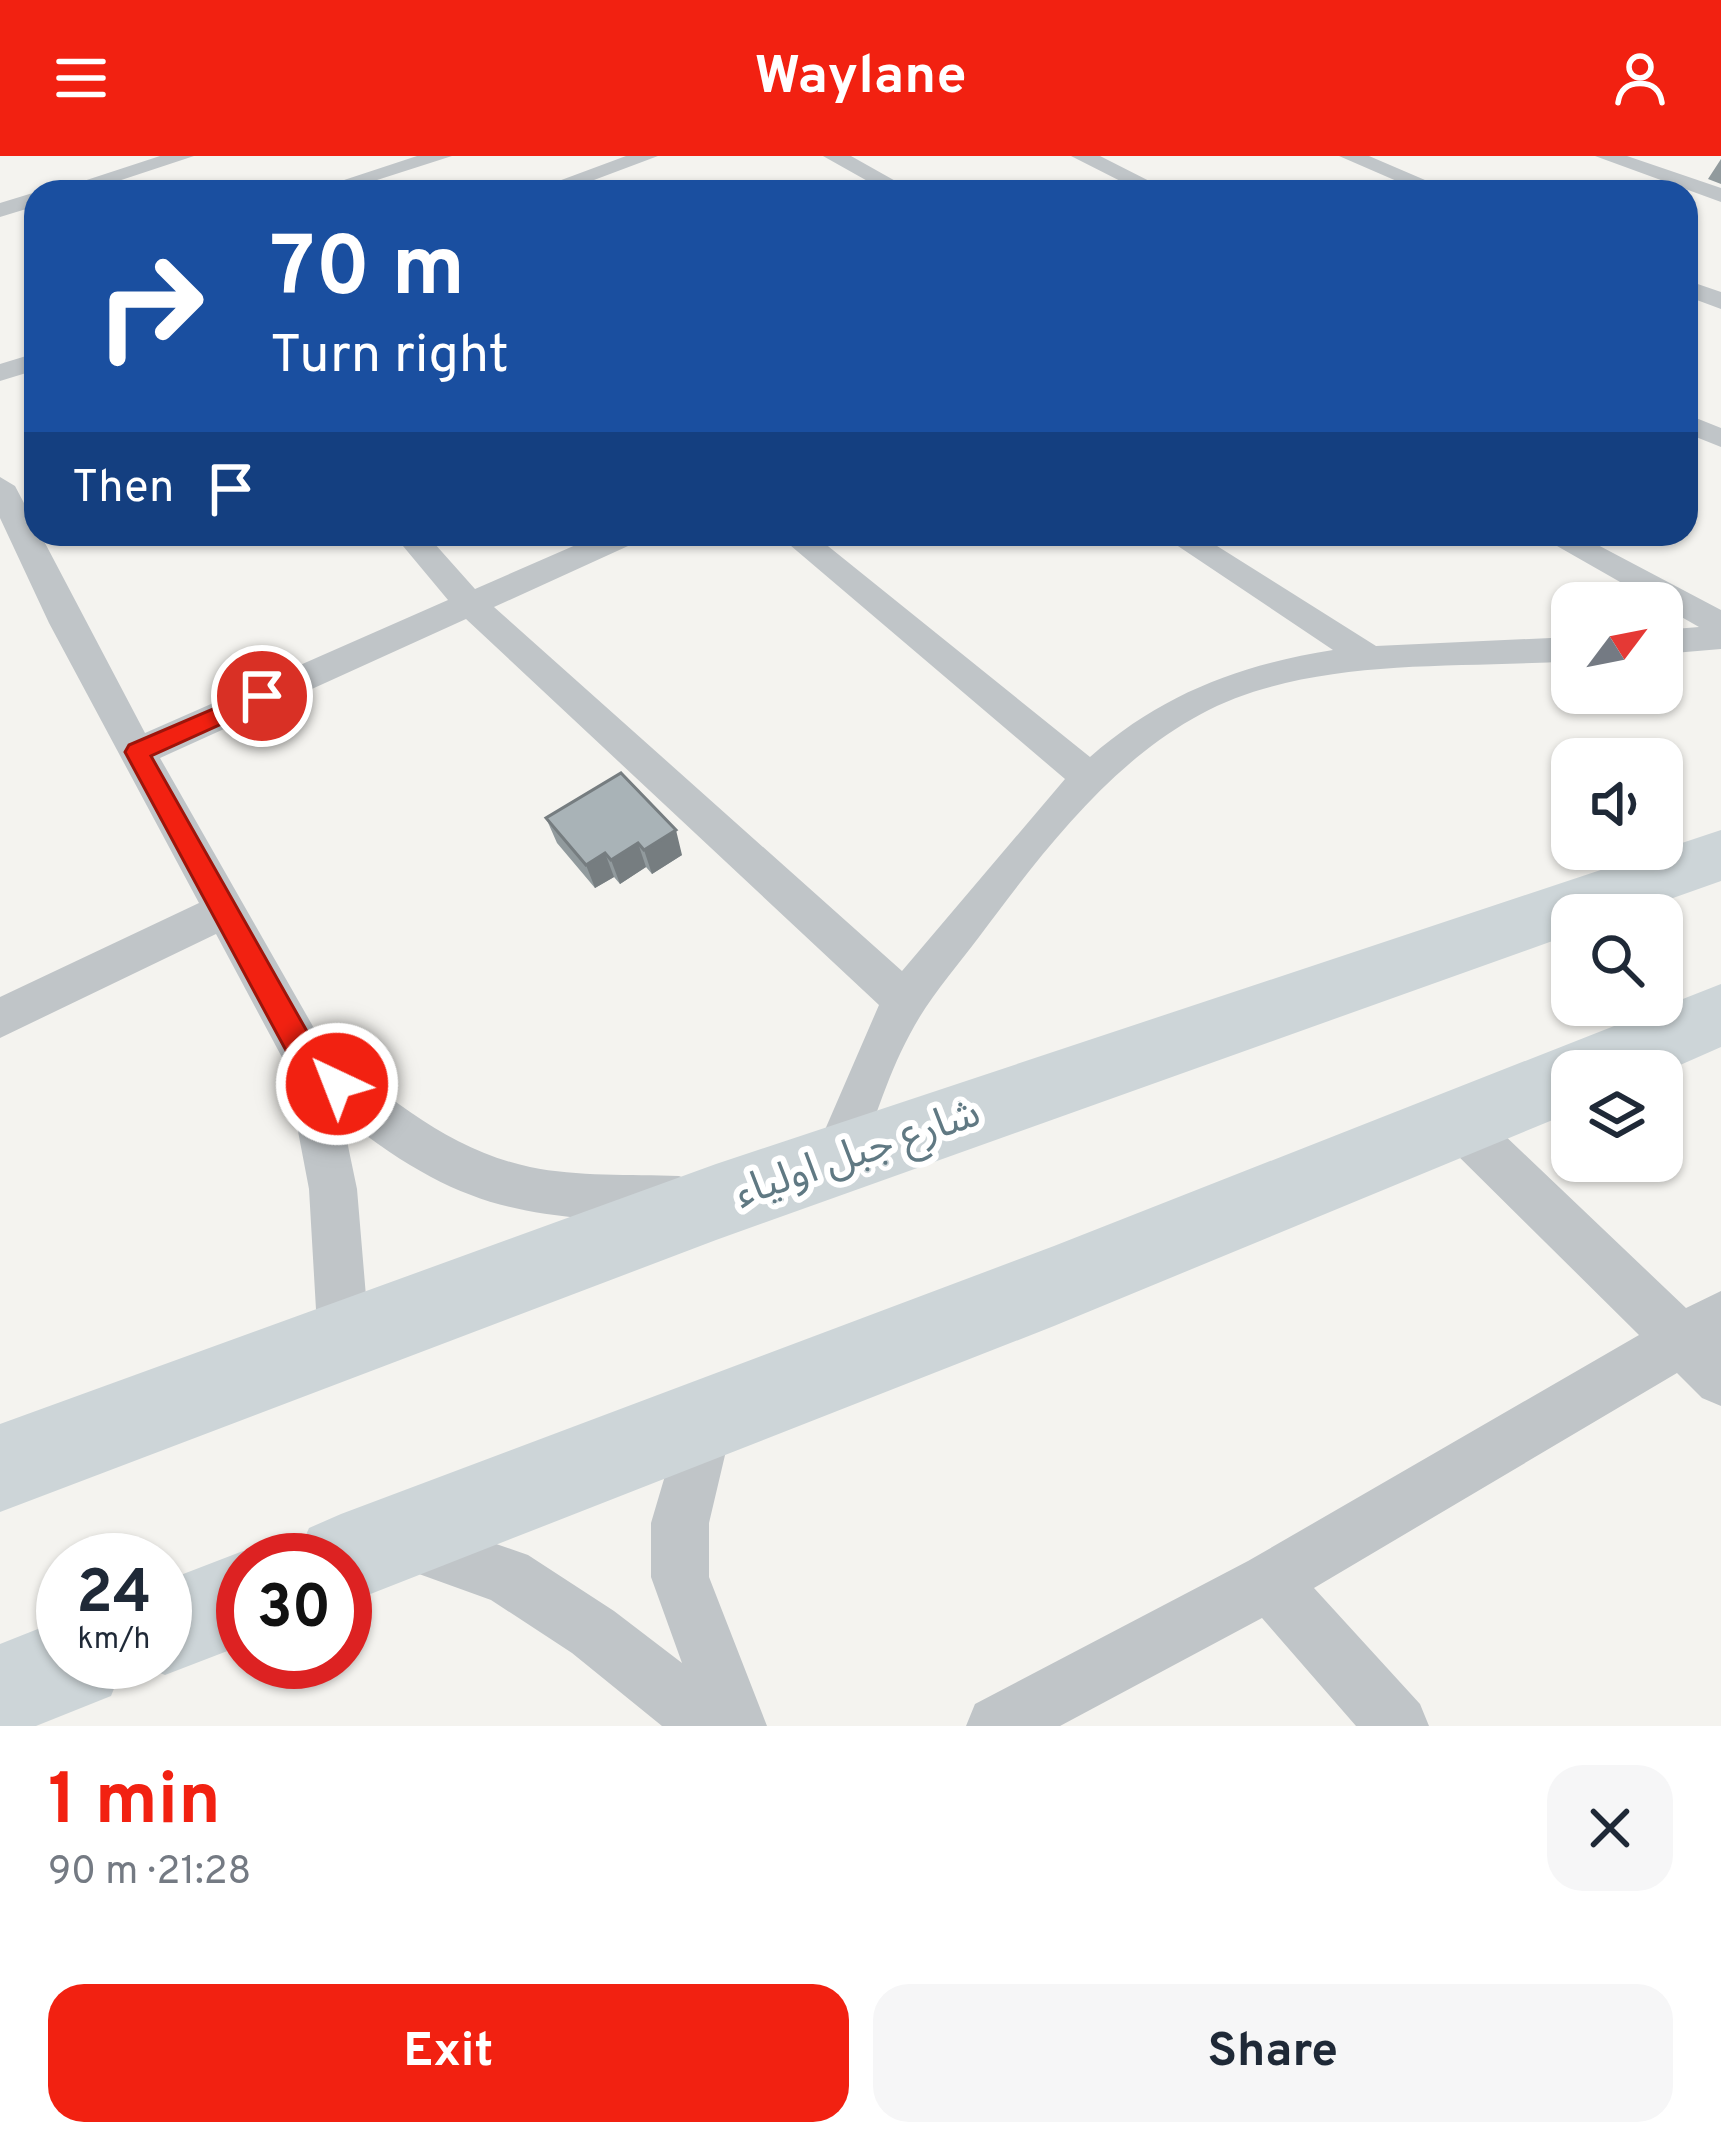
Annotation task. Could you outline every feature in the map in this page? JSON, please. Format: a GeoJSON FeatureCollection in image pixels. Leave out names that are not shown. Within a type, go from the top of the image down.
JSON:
{"type":"FeatureCollection","features":[{"type":"Feature","properties":{"kind":"highway","name":"شارع جبل اولياء"},"geometry":{"type":"LineString","coordinates":[[0,1468],[716,1202],[1721,855]]}},
{"type":"Feature","properties":{"kind":"highway"},"geometry":{"type":"LineString","coordinates":[[1637,1050],[1721,1015]]}},
{"type":"Feature","properties":{"kind":"highway"},"geometry":{"type":"LineString","coordinates":[[372,1547],[707,1415],[1054,1286],[1551,1087]]}},
{"type":"Feature","properties":{"kind":"highway"},"geometry":{"type":"LineString","coordinates":[[0,1692],[36,1678]]}},
{"type":"Feature","properties":{"kind":"street"},"geometry":{"type":"LineString","coordinates":[[129,180],[183,156]]}},
{"type":"Feature","properties":{"kind":"street"},"geometry":{"type":"LineString","coordinates":[[352,180],[441,156]]}},
{"type":"Feature","properties":{"kind":"street"},"geometry":{"type":"LineString","coordinates":[[580,156],[617,180]]}},
{"type":"Feature","properties":{"kind":"street"},"geometry":{"type":"LineString","coordinates":[[575,180],[647,156]]}},
{"type":"Feature","properties":{"kind":"street"},"geometry":{"type":"LineString","coordinates":[[834,156],[881,180]]}},
{"type":"Feature","properties":{"kind":"street"},"geometry":{"type":"LineString","coordinates":[[1082,156],[1134,180]]}},
{"type":"Feature","properties":{"kind":"street"},"geometry":{"type":"LineString","coordinates":[[1350,156],[1411,180]]}},
{"type":"Feature","properties":{"kind":"street"},"geometry":{"type":"LineString","coordinates":[[1606,156],[1675,180]]}},
{"type":"Feature","properties":{"kind":"street"},"geometry":{"type":"LineString","coordinates":[[0,486],[24,533]]}},
{"type":"Feature","properties":{"kind":"street"},"geometry":{"type":"LineString","coordinates":[[31,546],[137,752],[307,1059],[333,1189],[344,1344]]}},
{"type":"Feature","properties":{"kind":"street"},"geometry":{"type":"LineString","coordinates":[[419,546],[470,604],[905,1001]]}},
{"type":"Feature","properties":{"kind":"street"},"geometry":{"type":"LineString","coordinates":[[137,752],[601,546]]}},
{"type":"Feature","properties":{"kind":"street"},"geometry":{"type":"LineString","coordinates":[[809,546],[1090,778]]}},
{"type":"Feature","properties":{"kind":"street"},"geometry":{"type":"LineString","coordinates":[[1195,546],[1364,654]]}},
{"type":"Feature","properties":{"kind":"street"},"geometry":{"type":"LineString","coordinates":[[1575,546],[1721,624]]}},
{"type":"Feature","properties":{"kind":"street"},"geometry":{"type":"LineString","coordinates":[[1683,641],[1721,638]]}},
{"type":"Feature","properties":{"kind":"street"},"geometry":{"type":"LineString","coordinates":[[836,1162],[870,1070],[905,1001],[1001,876],[1090,778],[1186,706],[1250,679],[1364,654],[1551,650]]}},
{"type":"Feature","properties":{"kind":"street"},"geometry":{"type":"LineString","coordinates":[[0,1018],[225,910]]}},
{"type":"Feature","properties":{"kind":"street"},"geometry":{"type":"LineString","coordinates":[[307,1059],[397,1135],[467,1172],[531,1192],[716,1202]]}},
{"type":"Feature","properties":{"kind":"street"},"geometry":{"type":"LineString","coordinates":[[1460,1125],[1698,1329],[1721,1379]]}},
{"type":"Feature","properties":{"kind":"street"},"geometry":{"type":"LineString","coordinates":[[998,1726],[1269,1582],[1698,1329]]}},
{"type":"Feature","properties":{"kind":"street"},"geometry":{"type":"LineString","coordinates":[[707,1415],[680,1523],[680,1577],[736,1726]]}},
{"type":"Feature","properties":{"kind":"street"},"geometry":{"type":"LineString","coordinates":[[372,1550],[506,1576],[593,1632],[712,1726]]}},
{"type":"Feature","properties":{"kind":"street"},"geometry":{"type":"LineString","coordinates":[[1269,1582],[1398,1726]]}},
{"type":"Feature","properties":{"kind":"building"},"geometry":{"type":"Polygon","coordinates":[[[621,773],[676,830],[644,850],[638,843],[611,860],[605,853],[586,865],[546,818],[621,773]]]}},
{"type":"Feature","properties":{"kind":"route"},"geometry":{"type":"LineString","coordinates":[[262,696],[137,752],[307,1059],[337,1084]]}}]}
